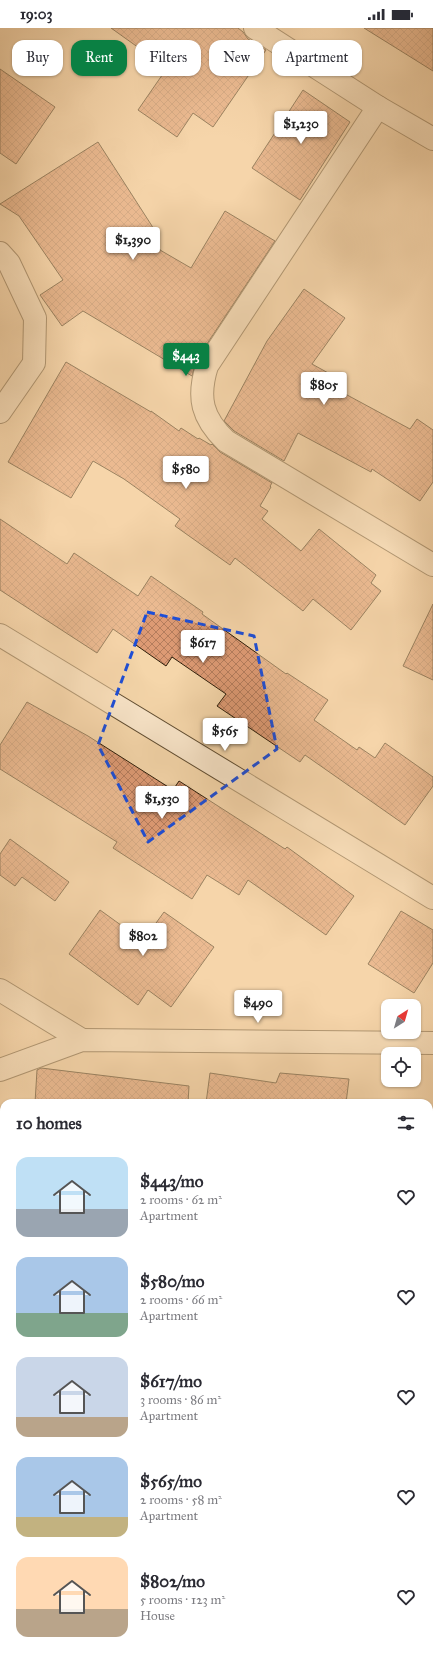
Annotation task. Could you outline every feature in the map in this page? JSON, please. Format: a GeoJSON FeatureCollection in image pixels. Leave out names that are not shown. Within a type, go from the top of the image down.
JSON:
{"type":"FeatureCollection","features":[{"type":"Feature","properties":{"kind":"street"},"geometry":{"type":"LineString","coordinates":[[255,28],[378,107],[433,139]]}},
{"type":"Feature","properties":{"kind":"street"},"geometry":{"type":"LineString","coordinates":[[378,107],[207,366],[203,380],[202,401],[208,421],[226,442],[433,565]]}},
{"type":"Feature","properties":{"kind":"street"},"geometry":{"type":"LineString","coordinates":[[0,253],[9,263],[35,318],[34,363],[0,412]]}},
{"type":"Feature","properties":{"kind":"street"},"geometry":{"type":"LineString","coordinates":[[0,635],[433,898]]}},
{"type":"Feature","properties":{"kind":"street"},"geometry":{"type":"LineString","coordinates":[[0,990],[82,1040]]}},
{"type":"Feature","properties":{"kind":"street"},"geometry":{"type":"LineString","coordinates":[[0,1070],[82,1040],[433,1043]]}},
{"type":"Feature","properties":{"kind":"highlighted area"},"geometry":{"type":"Polygon","coordinates":[[[147,612],[254,636],[277,749],[148,842],[98,745],[147,612]]]}},
{"type":"Feature","properties":{"kind":"building"},"geometry":{"type":"Polygon","coordinates":[[[111,28],[238,28],[250,40],[209,40],[209,76],[248,76],[213,127],[193,113],[177,137],[138,110],[161,76],[201,76],[201,40],[135,40],[135,45],[111,28]]]}},
{"type":"Feature","properties":{"kind":"building"},"geometry":{"type":"Polygon","coordinates":[[[364,28],[433,28],[433,71],[364,28]]]}},
{"type":"Feature","properties":{"kind":"building"},"geometry":{"type":"Polygon","coordinates":[[[0,69],[55,107],[16,164],[0,153],[0,69]]]}},
{"type":"Feature","properties":{"kind":"building"},"geometry":{"type":"Polygon","coordinates":[[[303,90],[350,122],[300,200],[252,168],[303,90]]]}},
{"type":"Feature","properties":{"kind":"building"},"geometry":{"type":"Polygon","coordinates":[[[98,142],[152,226],[160,250],[191,268],[225,211],[275,241],[197,359],[192,376],[83,311],[62,326],[40,295],[63,280],[19,216],[0,204],[98,142]]]}},
{"type":"Feature","properties":{"kind":"building"},"geometry":{"type":"Polygon","coordinates":[[[304,289],[345,318],[312,364],[330,374],[325,383],[410,429],[417,419],[433,430],[433,482],[420,501],[372,469],[371,472],[298,433],[284,461],[234,431],[224,421],[267,341],[304,289]]]}},
{"type":"Feature","properties":{"kind":"building"},"geometry":{"type":"Polygon","coordinates":[[[66,362],[151,411],[179,431],[181,428],[198,439],[199,438],[211,445],[212,444],[220,452],[272,483],[260,506],[268,511],[262,519],[301,551],[319,529],[376,575],[371,583],[381,591],[351,630],[313,599],[303,611],[235,558],[230,565],[175,526],[180,519],[124,479],[93,461],[71,498],[8,462],[66,362]]]}},
{"type":"Feature","properties":{"kind":"building"},"geometry":{"type":"Polygon","coordinates":[[[0,519],[67,564],[74,553],[138,596],[151,576],[203,612],[202,614],[286,674],[287,673],[328,700],[314,720],[357,750],[359,747],[375,758],[385,743],[433,777],[433,786],[405,825],[305,755],[300,762],[217,706],[226,694],[172,657],[166,666],[113,629],[97,653],[0,590],[0,519]]]}},
{"type":"Feature","properties":{"kind":"building"},"geometry":{"type":"Polygon","coordinates":[[[433,604],[433,680],[403,666],[433,604]]]}},
{"type":"Feature","properties":{"kind":"building"},"geometry":{"type":"Polygon","coordinates":[[[27,702],[88,736],[173,790],[179,781],[285,849],[287,847],[354,896],[326,935],[248,880],[239,895],[207,875],[192,899],[113,848],[117,842],[0,769],[0,745],[27,702]]]}},
{"type":"Feature","properties":{"kind":"building"},"geometry":{"type":"Polygon","coordinates":[[[10,839],[69,882],[55,901],[22,877],[15,886],[0,875],[0,854],[10,839]]]}},
{"type":"Feature","properties":{"kind":"building"},"geometry":{"type":"Polygon","coordinates":[[[100,910],[143,941],[164,912],[214,947],[171,1007],[148,990],[138,1005],[69,954],[100,910]]]}},
{"type":"Feature","properties":{"kind":"building"},"geometry":{"type":"Polygon","coordinates":[[[401,911],[433,930],[433,963],[414,993],[368,964],[401,911]]]}},
{"type":"Feature","properties":{"kind":"building"},"geometry":{"type":"Polygon","coordinates":[[[41,1068],[189,1086],[188,1099],[35,1099],[37,1070],[41,1068]]]}},
{"type":"Feature","properties":{"kind":"building"},"geometry":{"type":"Polygon","coordinates":[[[210,1073],[276,1083],[280,1073],[349,1079],[346,1099],[207,1099],[210,1073]]]}}]}
